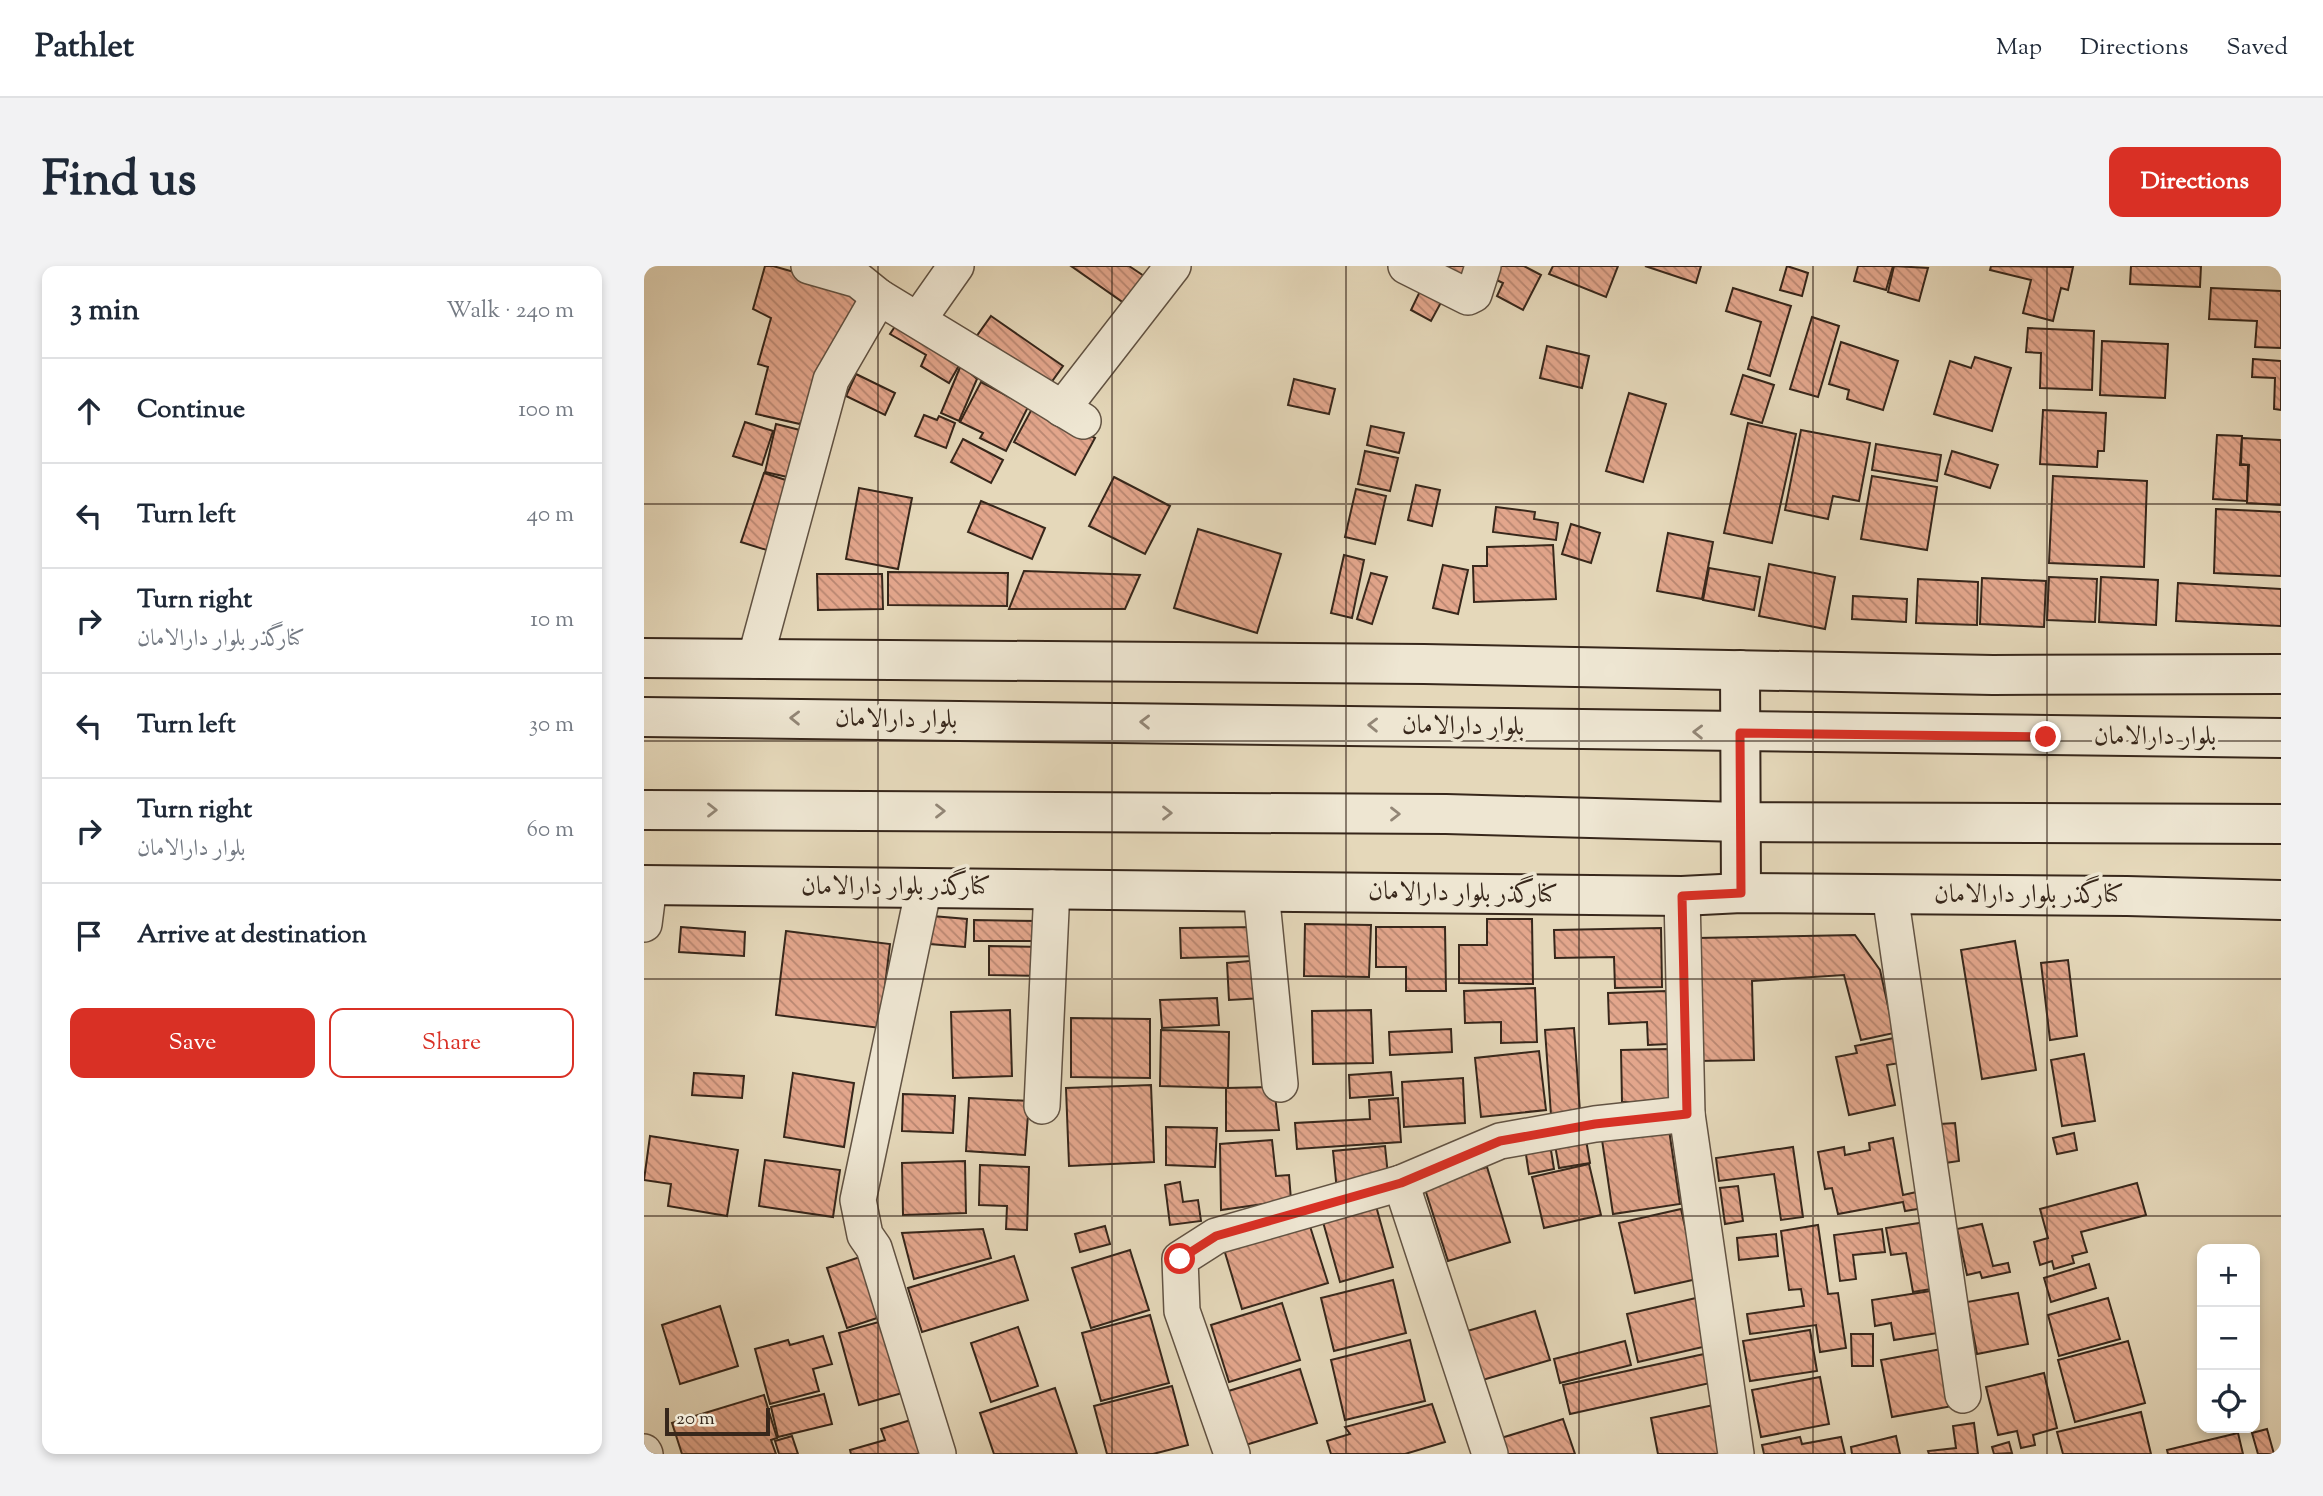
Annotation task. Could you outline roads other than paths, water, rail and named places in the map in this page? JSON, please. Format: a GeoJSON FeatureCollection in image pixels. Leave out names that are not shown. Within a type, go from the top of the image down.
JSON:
{"type":"FeatureCollection","features":[{"type":"Feature","properties":{"kind":"main road"},"geometry":{"type":"LineString","coordinates":[[644,658],[1410,664],[1993,675],[2281,674]]}},
{"type":"Feature","properties":{"kind":"main road"},"geometry":{"type":"LineString","coordinates":[[1740,670],[1741,893]]}},
{"type":"Feature","properties":{"kind":"main road","name":"بلوار دارالامان"},"geometry":{"type":"LineString","coordinates":[[644,717],[2281,738]]}},
{"type":"Feature","properties":{"kind":"main road"},"geometry":{"type":"LineString","coordinates":[[644,810],[1433,814],[1740,822],[2281,824]]}},
{"type":"Feature","properties":{"kind":"main road","name":"کنارگذر بلوار دارالامان"},"geometry":{"type":"LineString","coordinates":[[647,885],[1682,896],[1741,893],[1890,894],[2281,900]]}},
{"type":"Feature","properties":{"kind":"street"},"geometry":{"type":"LineString","coordinates":[[809,266],[858,280],[879,297],[1072,415],[1173,266]]}},
{"type":"Feature","properties":{"kind":"street"},"geometry":{"type":"LineString","coordinates":[[918,320],[956,266]]}},
{"type":"Feature","properties":{"kind":"street"},"geometry":{"type":"LineString","coordinates":[[1405,266],[1468,297],[1474,294],[1483,266]]}},
{"type":"Feature","properties":{"kind":"street"},"geometry":{"type":"LineString","coordinates":[[755,660],[831,380],[879,297]]}},
{"type":"Feature","properties":{"kind":"street"},"geometry":{"type":"LineString","coordinates":[[644,924],[647,885]]}},
{"type":"Feature","properties":{"kind":"street"},"geometry":{"type":"LineString","coordinates":[[925,887],[858,1200],[865,1235],[874,1248],[938,1454]]}},
{"type":"Feature","properties":{"kind":"street"},"geometry":{"type":"LineString","coordinates":[[1042,1106],[1052,888]]}},
{"type":"Feature","properties":{"kind":"street"},"geometry":{"type":"LineString","coordinates":[[1261,891],[1280,1084]]}},
{"type":"Feature","properties":{"kind":"street"},"geometry":{"type":"LineString","coordinates":[[1890,894],[1963,1395]]}},
{"type":"Feature","properties":{"kind":"street"},"geometry":{"type":"LineString","coordinates":[[1682,896],[1687,1114],[1736,1454]]}},
{"type":"Feature","properties":{"kind":"street"},"geometry":{"type":"LineString","coordinates":[[1232,1454],[1182,1311],[1180,1259],[1216,1236],[1401,1183],[1500,1141],[1595,1124],[1687,1114]]}},
{"type":"Feature","properties":{"kind":"street"},"geometry":{"type":"LineString","coordinates":[[1401,1183],[1490,1454]]}}]}
